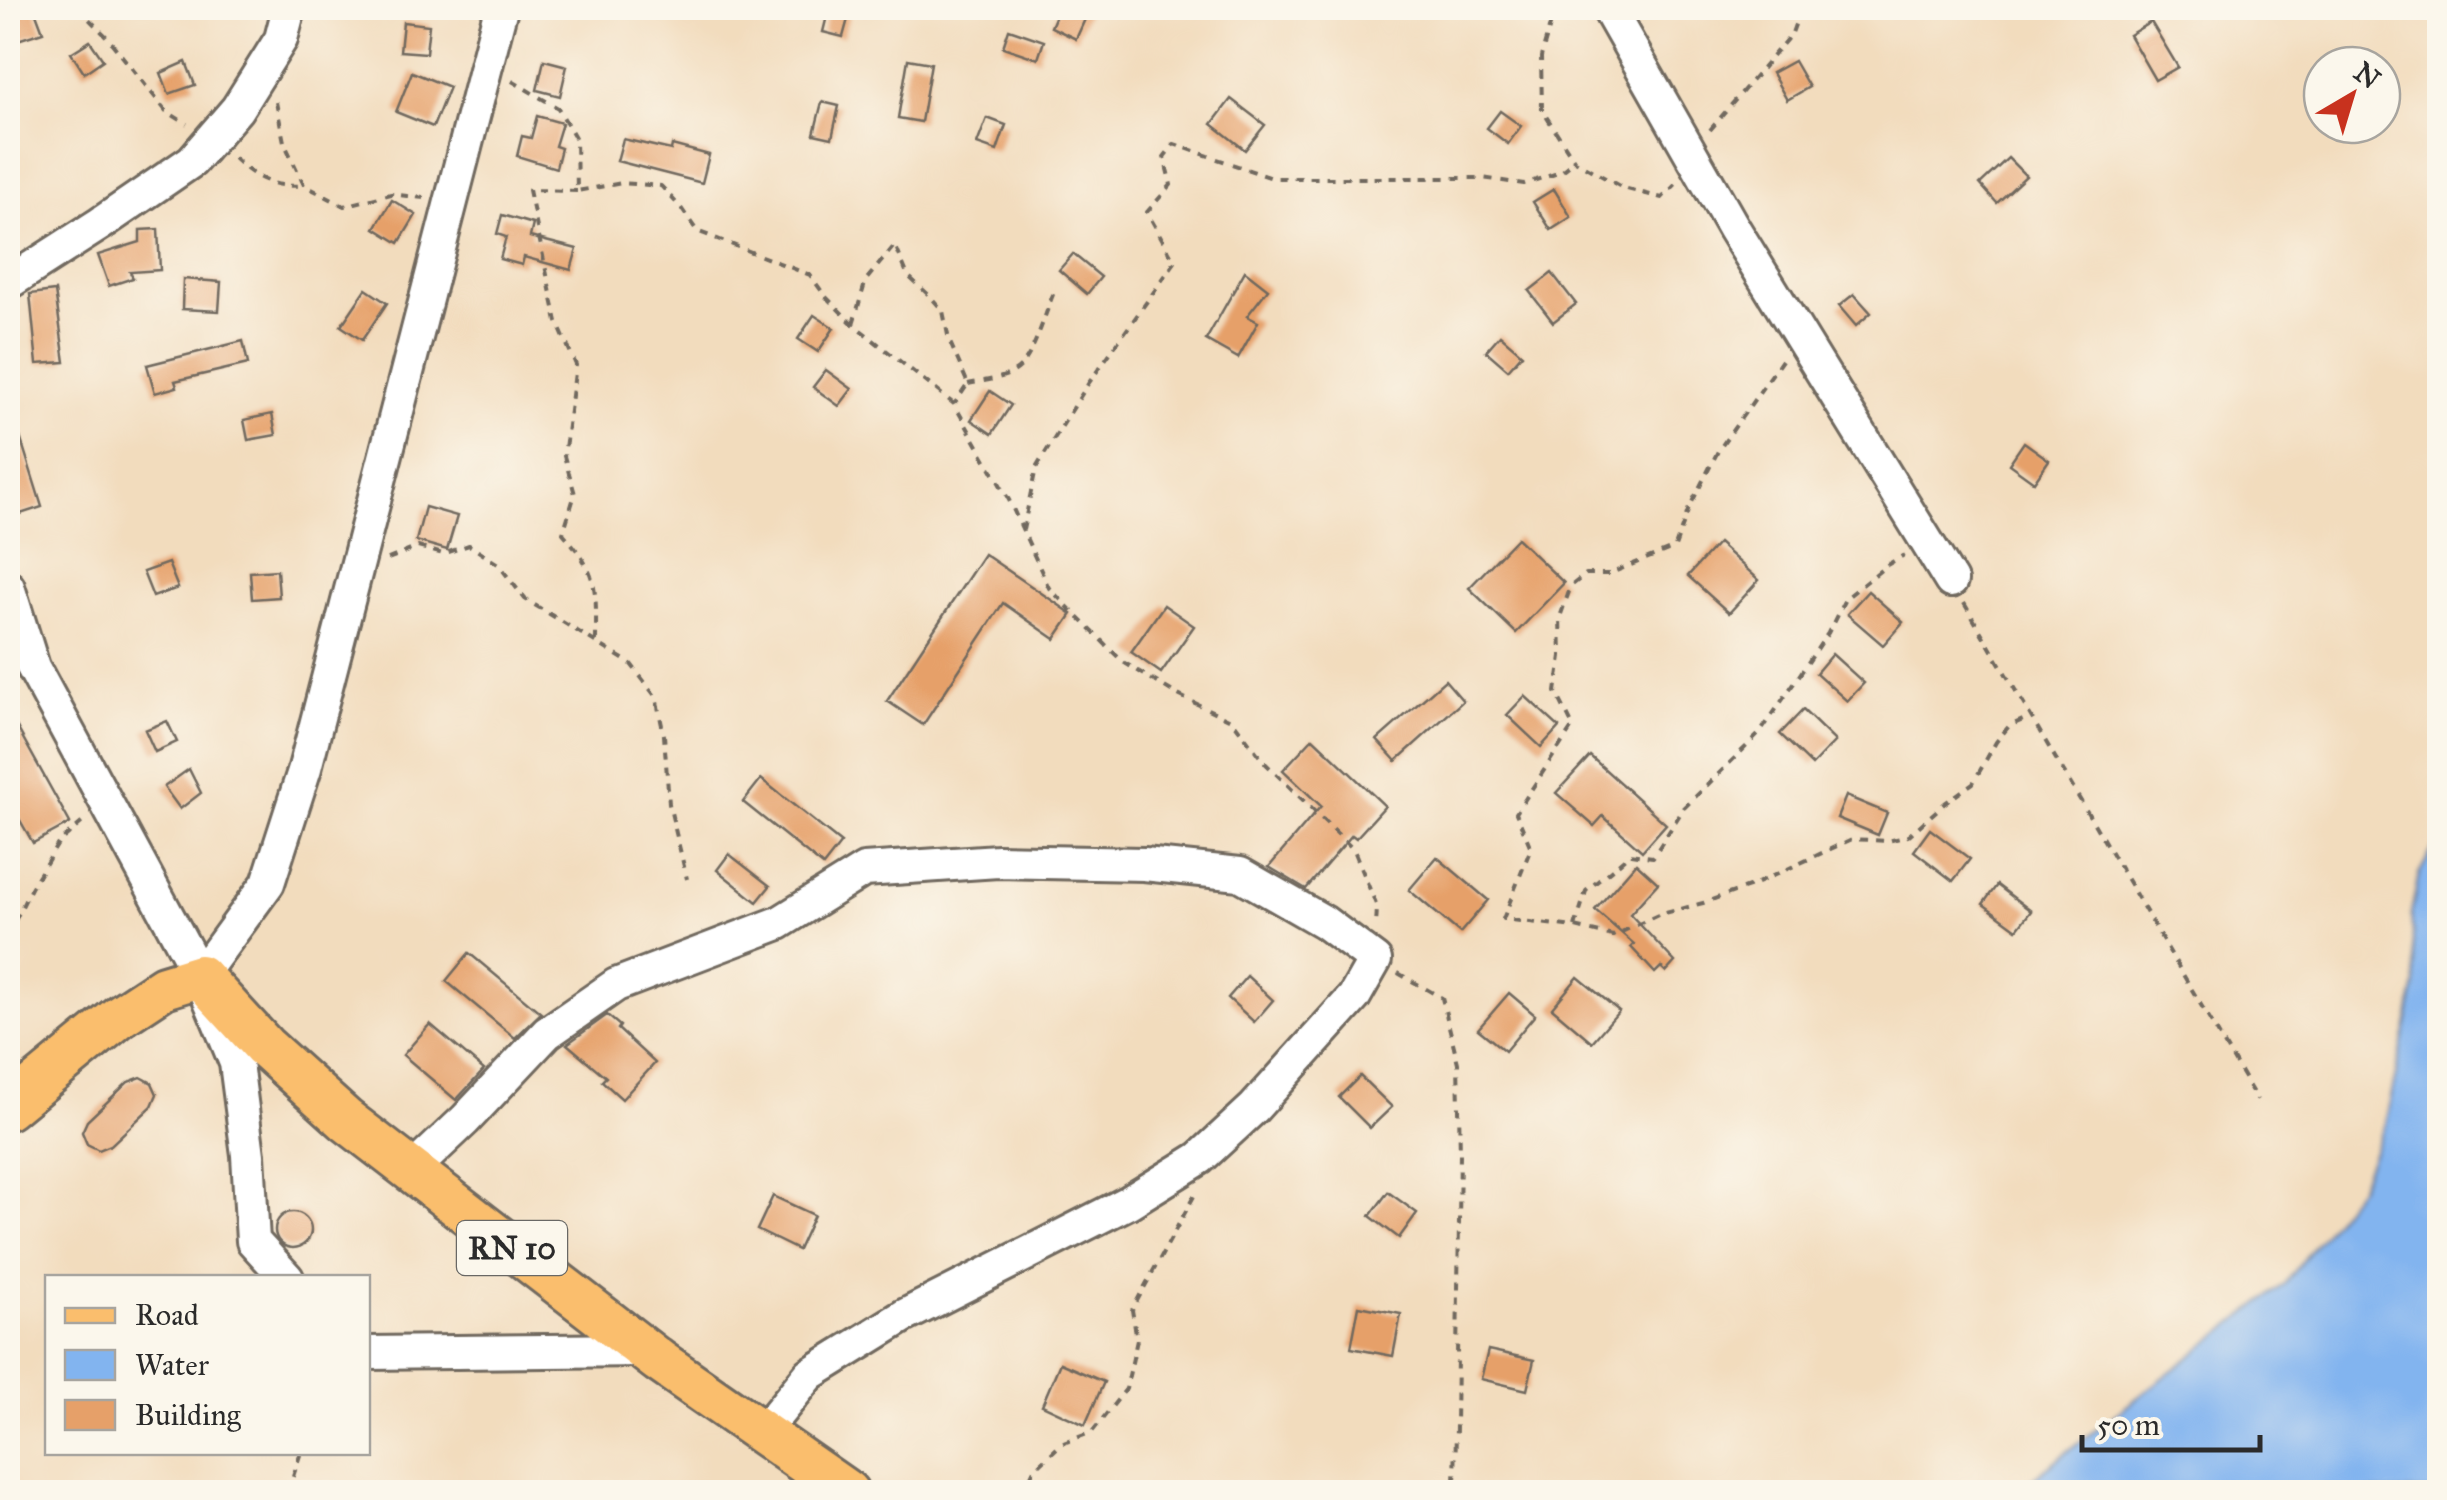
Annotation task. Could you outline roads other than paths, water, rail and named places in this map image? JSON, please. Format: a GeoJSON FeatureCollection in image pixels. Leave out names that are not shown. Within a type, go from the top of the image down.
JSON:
{"type":"FeatureCollection","features":[{"type":"Feature","properties":{"kind":"main road"},"geometry":{"type":"LineString","coordinates":[[8,1108],[120,1016],[164,988],[200,976]]}},
{"type":"Feature","properties":{"kind":"main road","name":"RN 10"},"geometry":{"type":"LineString","coordinates":[[200,976],[278,1058],[346,1120],[646,1350],[847,1492]]}},
{"type":"Feature","properties":{"kind":"street"},"geometry":{"type":"LineString","coordinates":[[8,283],[192,161],[237,109],[281,39],[289,8]]}},
{"type":"Feature","properties":{"kind":"street"},"geometry":{"type":"LineString","coordinates":[[200,976],[268,883],[304,768],[501,8]]}},
{"type":"Feature","properties":{"kind":"street"},"geometry":{"type":"LineString","coordinates":[[1608,8],[1691,154],[1951,581]]}},
{"type":"Feature","properties":{"kind":"street"},"geometry":{"type":"LineString","coordinates":[[8,587],[34,667],[200,976],[236,1063],[248,1155],[253,1241],[284,1275]]}},
{"type":"Feature","properties":{"kind":"street"},"geometry":{"type":"LineString","coordinates":[[411,1170],[466,1120],[547,1033],[616,985],[779,923],[864,870],[998,862],[1144,864],[1240,874],[1324,922],[1375,960],[1342,1011],[1254,1108],[1200,1158],[1129,1202],[904,1316],[810,1374],[762,1433]]}},
{"type":"Feature","properties":{"kind":"street"},"geometry":{"type":"LineString","coordinates":[[370,1353],[646,1350]]}},
{"type":"Feature","properties":{"kind":"water"},"geometry":{"type":"Polygon","coordinates":[[[2439,838],[2439,1492],[2015,1492],[2285,1284],[2360,1186],[2385,1124],[2416,985],[2411,913],[2419,874],[2439,838]]]}}]}
